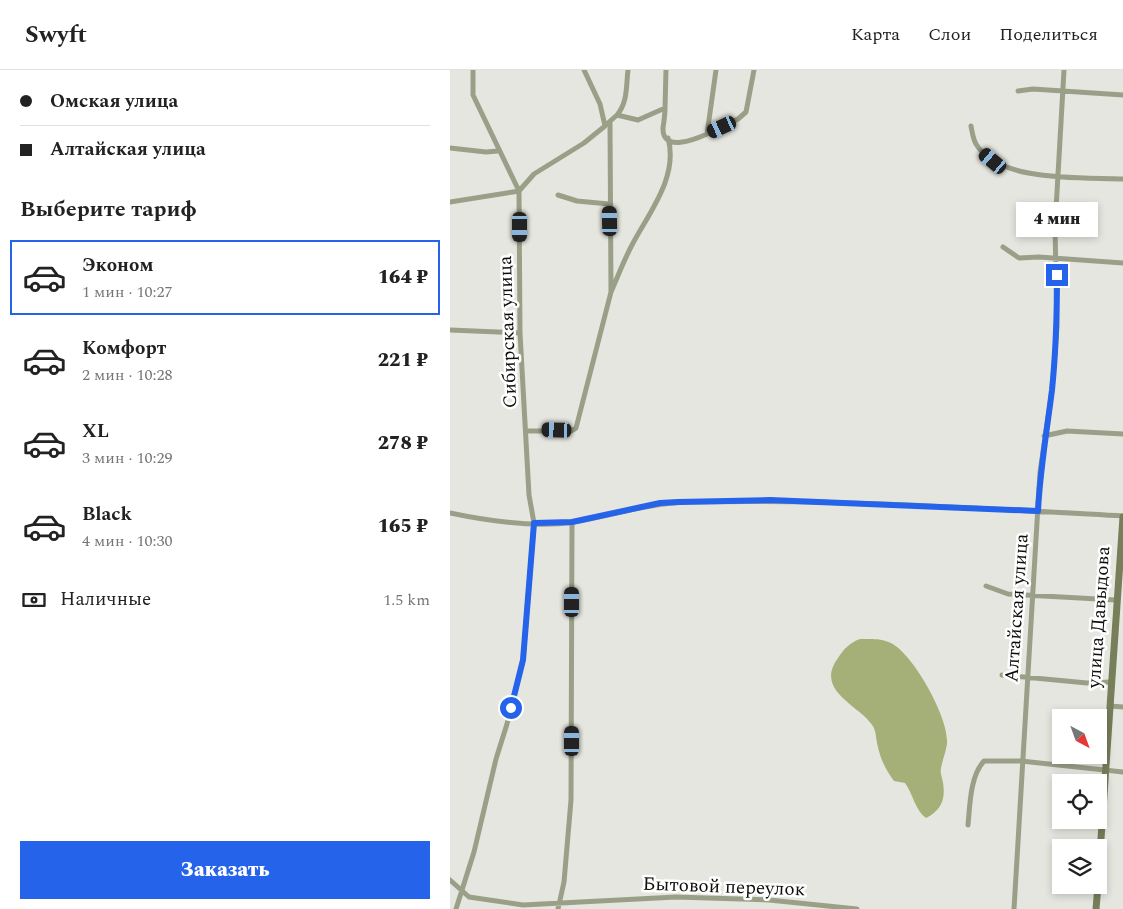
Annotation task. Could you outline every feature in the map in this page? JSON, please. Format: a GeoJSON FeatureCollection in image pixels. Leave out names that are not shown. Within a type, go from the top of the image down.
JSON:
{"type":"FeatureCollection","features":[{"type":"Feature","properties":{"kind":"main road","name":"улица Давыдова"},"geometry":{"type":"LineString","coordinates":[[1101,839],[1123,517]]}},
{"type":"Feature","properties":{"kind":"main road"},"geometry":{"type":"LineString","coordinates":[[1096,909],[1097,894]]}},
{"type":"Feature","properties":{"kind":"street"},"geometry":{"type":"LineString","coordinates":[[473,70],[472,96],[519,191]]}},
{"type":"Feature","properties":{"kind":"street","name":"Сибирская улица"},"geometry":{"type":"LineString","coordinates":[[584,70],[607,124],[611,292]]}},
{"type":"Feature","properties":{"kind":"street"},"geometry":{"type":"LineString","coordinates":[[450,202],[519,191],[534,174],[559,160],[617,115],[626,99],[628,70]]}},
{"type":"Feature","properties":{"kind":"street","name":"Сибирская улица"},"geometry":{"type":"LineString","coordinates":[[527,430],[572,431],[576,428],[611,292],[631,246],[654,210],[670,164],[668,138],[663,129],[666,70]]}},
{"type":"Feature","properties":{"kind":"street"},"geometry":{"type":"LineString","coordinates":[[707,134],[716,70]]}},
{"type":"Feature","properties":{"kind":"street"},"geometry":{"type":"LineString","coordinates":[[668,138],[679,144],[687,143],[738,120],[746,112],[754,70]]}},
{"type":"Feature","properties":{"kind":"street","name":"Алтайская улица"},"geometry":{"type":"LineString","coordinates":[[1014,909],[1038,511],[1044,436],[1052,390],[1057,327],[1055,227],[1064,70]]}},
{"type":"Feature","properties":{"kind":"street"},"geometry":{"type":"LineString","coordinates":[[1018,90],[1033,89],[1064,93],[1123,95]]}},
{"type":"Feature","properties":{"kind":"street"},"geometry":{"type":"LineString","coordinates":[[617,115],[638,120],[665,108]]}},
{"type":"Feature","properties":{"kind":"street"},"geometry":{"type":"LineString","coordinates":[[971,126],[975,143],[993,161],[1016,171],[1058,176],[1123,179]]}},
{"type":"Feature","properties":{"kind":"street"},"geometry":{"type":"LineString","coordinates":[[450,148],[486,152],[498,151]]}},
{"type":"Feature","properties":{"kind":"street","name":"Сибирская улица"},"geometry":{"type":"LineString","coordinates":[[456,909],[474,852],[496,759],[523,660],[534,523],[529,494],[527,430],[520,333],[519,191]]}},
{"type":"Feature","properties":{"kind":"street"},"geometry":{"type":"LineString","coordinates":[[558,195],[577,201],[609,204]]}},
{"type":"Feature","properties":{"kind":"street"},"geometry":{"type":"LineString","coordinates":[[1003,247],[1019,258],[1056,258],[1123,263]]}},
{"type":"Feature","properties":{"kind":"street"},"geometry":{"type":"LineString","coordinates":[[450,330],[520,333]]}},
{"type":"Feature","properties":{"kind":"street"},"geometry":{"type":"LineString","coordinates":[[1044,436],[1067,431],[1123,434]]}},
{"type":"Feature","properties":{"kind":"street"},"geometry":{"type":"LineString","coordinates":[[450,513],[534,523],[572,522],[660,503],[750,501],[895,504],[1123,517]]}},
{"type":"Feature","properties":{"kind":"street"},"geometry":{"type":"LineString","coordinates":[[559,906],[564,882],[571,800],[572,522]]}},
{"type":"Feature","properties":{"kind":"street"},"geometry":{"type":"LineString","coordinates":[[986,586],[1008,594],[1116,600]]}},
{"type":"Feature","properties":{"kind":"street"},"geometry":{"type":"LineString","coordinates":[[1002,675],[1111,682]]}},
{"type":"Feature","properties":{"kind":"street"},"geometry":{"type":"LineString","coordinates":[[1110,706],[1123,707]]}},
{"type":"Feature","properties":{"kind":"street"},"geometry":{"type":"LineString","coordinates":[[968,825],[973,786],[979,767],[984,761],[1022,761],[1123,772]]}},
{"type":"Feature","properties":{"kind":"street","name":"Бытовой переулок"},"geometry":{"type":"LineString","coordinates":[[450,880],[469,896],[523,907],[559,906],[676,896],[769,900],[857,909]]}},
{"type":"Feature","properties":{"kind":"shaded area"},"geometry":{"type":"Polygon","coordinates":[[[860,639],[883,640],[900,649],[927,686],[941,716],[947,740],[941,771],[944,793],[941,804],[933,814],[926,818],[919,811],[905,783],[894,781],[888,772],[880,754],[874,728],[868,720],[842,698],[832,680],[832,670],[840,655],[850,644],[860,639]]]}},
{"type":"Feature","properties":{"kind":"route"},"geometry":{"type":"LineString","coordinates":[[511,708],[523,660],[534,523],[572,522],[660,503],[678,502],[770,500],[1038,511],[1044,436],[1052,390],[1057,327],[1057,275]]}}]}
